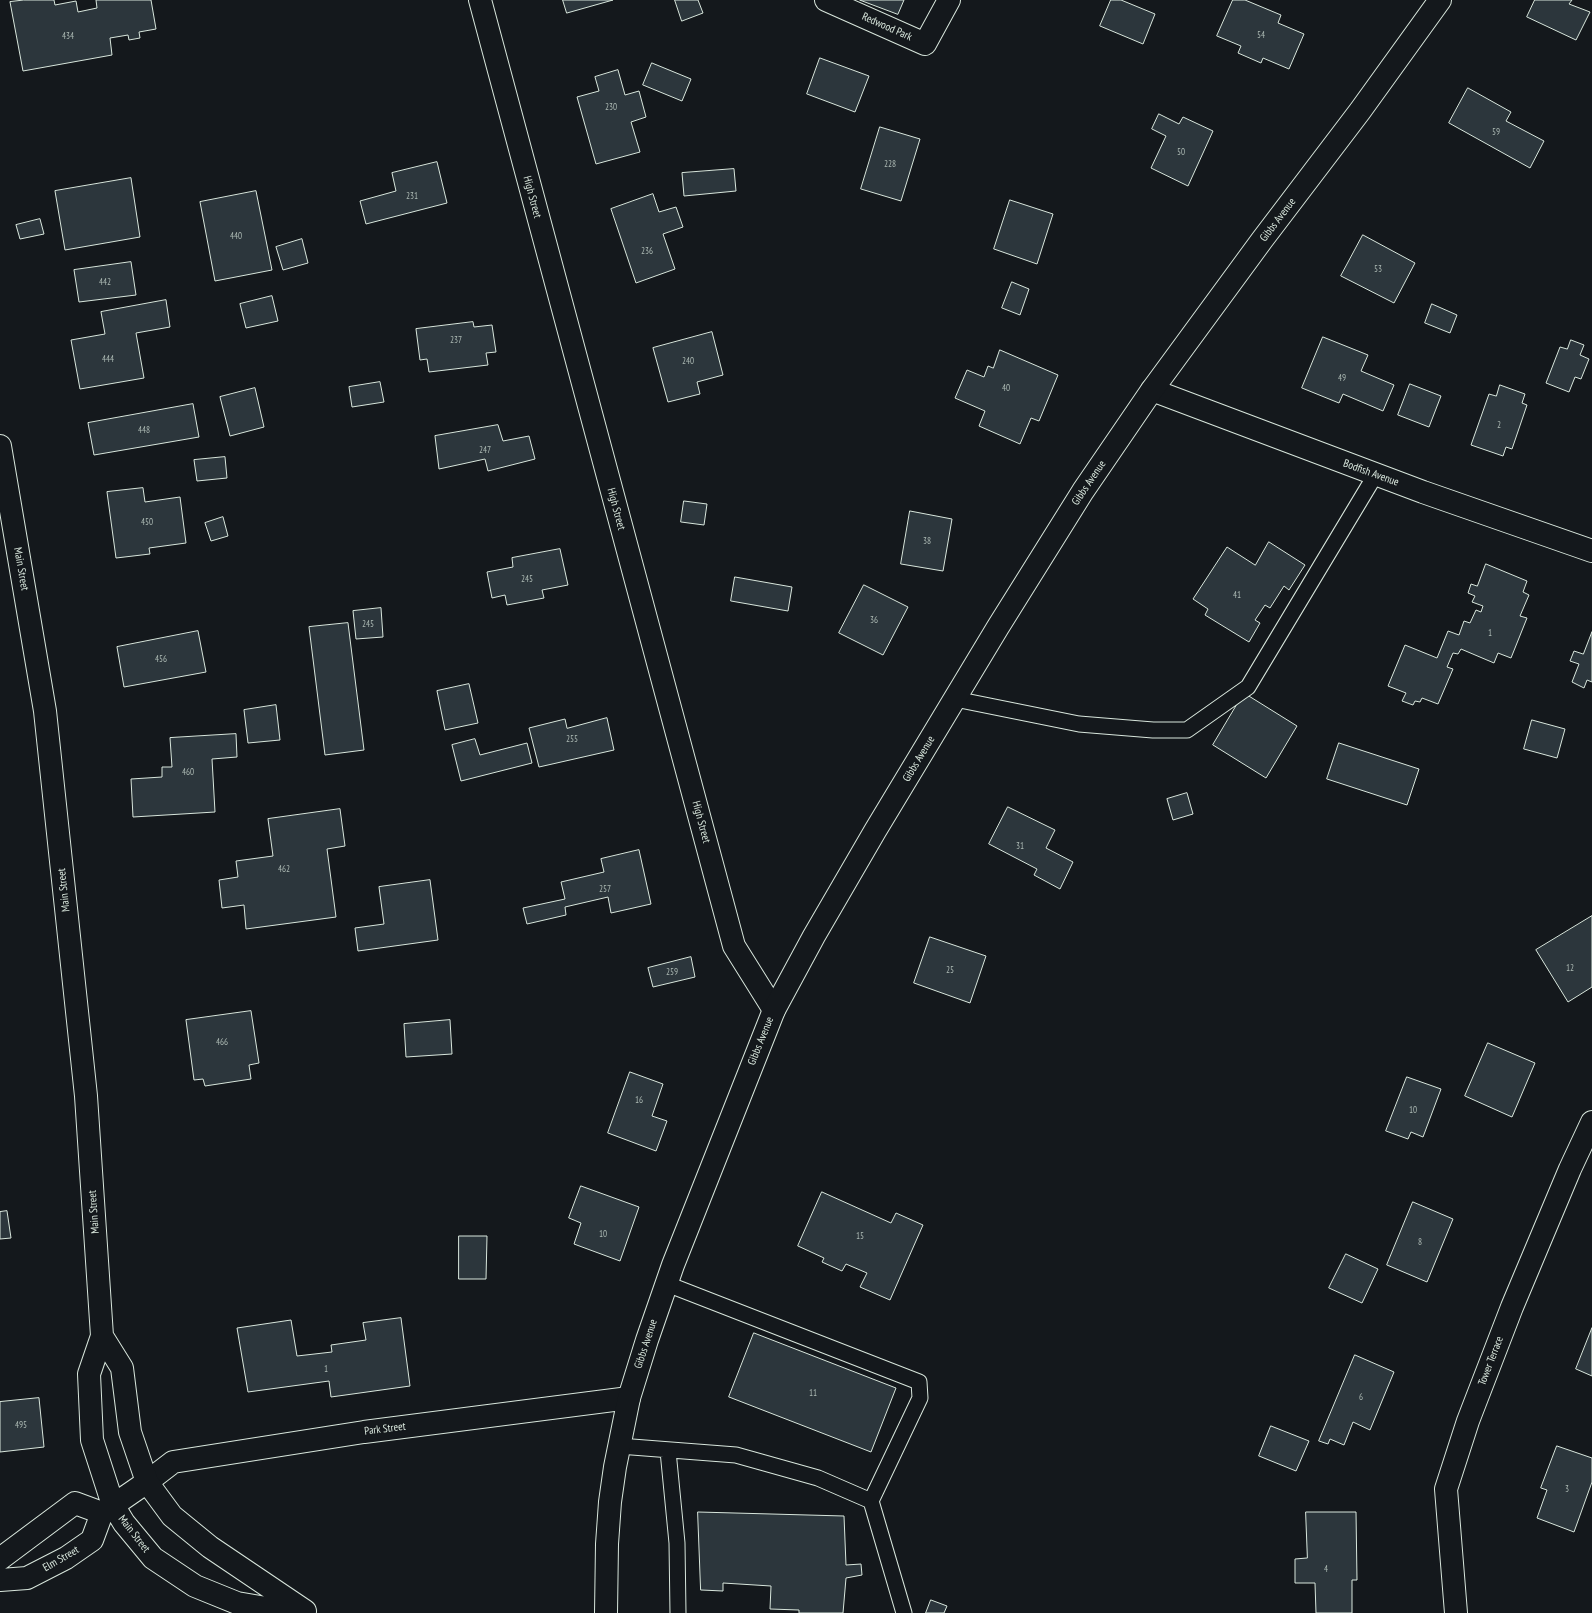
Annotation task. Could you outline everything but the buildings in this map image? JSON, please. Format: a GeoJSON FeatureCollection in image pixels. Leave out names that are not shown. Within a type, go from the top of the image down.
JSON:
{"type":"FeatureCollection","features":[{"type":"Feature","properties":{"kind":"main road","name":"High Street"},"geometry":{"type":"LineString","coordinates":[[480,0],[734,946],[774,1010]]}},
{"type":"Feature","properties":{"kind":"main road","name":"Redwood Park"},"geometry":{"type":"LineString","coordinates":[[826,0],[925,44],[950,0]]}},
{"type":"Feature","properties":{"kind":"main road","name":"Gibbs Avenue"},"geometry":{"type":"LineString","coordinates":[[606,1613],[607,1544],[610,1509],[629,1398],[673,1265],[774,1010],[814,936],[871,838],[1082,491],[1152,390],[1262,240],[1360,111],[1440,0]]}},
{"type":"Feature","properties":{"kind":"main road","name":"Bodfish Avenue"},"geometry":{"type":"LineString","coordinates":[[1152,390],[1376,474],[1592,551]]}},
{"type":"Feature","properties":{"kind":"main road","name":"Main Street"},"geometry":{"type":"LineString","coordinates":[[0,446],[45,711],[86,1096],[102,1336],[89,1374],[92,1440],[107,1509],[124,1523],[153,1558],[195,1586],[237,1603],[295,1613]]}},
{"type":"Feature","properties":{"kind":"main road","name":"Tower Terrace"},"geometry":{"type":"LineString","coordinates":[[1456,1613],[1446,1489],[1468,1421],[1512,1307],[1570,1169],[1592,1122]]}},
{"type":"Feature","properties":{"kind":"main road","name":"Main Street"},"geometry":{"type":"LineString","coordinates":[[102,1336],[122,1368],[130,1432],[147,1482],[172,1516],[210,1547],[308,1613]]}},
{"type":"Feature","properties":{"kind":"main road","name":"Park Street"},"geometry":{"type":"LineString","coordinates":[[147,1482],[173,1462],[364,1432],[629,1398]]}},
{"type":"Feature","properties":{"kind":"main road"},"geometry":{"type":"LineString","coordinates":[[0,1558],[75,1503],[107,1509],[147,1482]]}},
{"type":"Feature","properties":{"kind":"main road","name":"Elm Street"},"geometry":{"type":"LineString","coordinates":[[0,1580],[27,1578],[66,1558],[86,1545],[92,1540],[107,1509]]}},
{"type":"Feature","properties":{"kind":"lane"},"geometry":{"type":"LineString","coordinates":[[955,698],[1079,724],[1153,730],[1187,730],[1248,687],[1376,474]]}},
{"type":"Feature","properties":{"kind":"lane"},"geometry":{"type":"LineString","coordinates":[[667,1284],[918,1382],[920,1398],[871,1501],[904,1613]]}},
{"type":"Feature","properties":{"kind":"lane"},"geometry":{"type":"LineString","coordinates":[[620,1446],[668,1451],[736,1455],[818,1478],[871,1501]]}},
{"type":"Feature","properties":{"kind":"lane"},"geometry":{"type":"LineString","coordinates":[[668,1451],[677,1543],[678,1613]]}}]}
